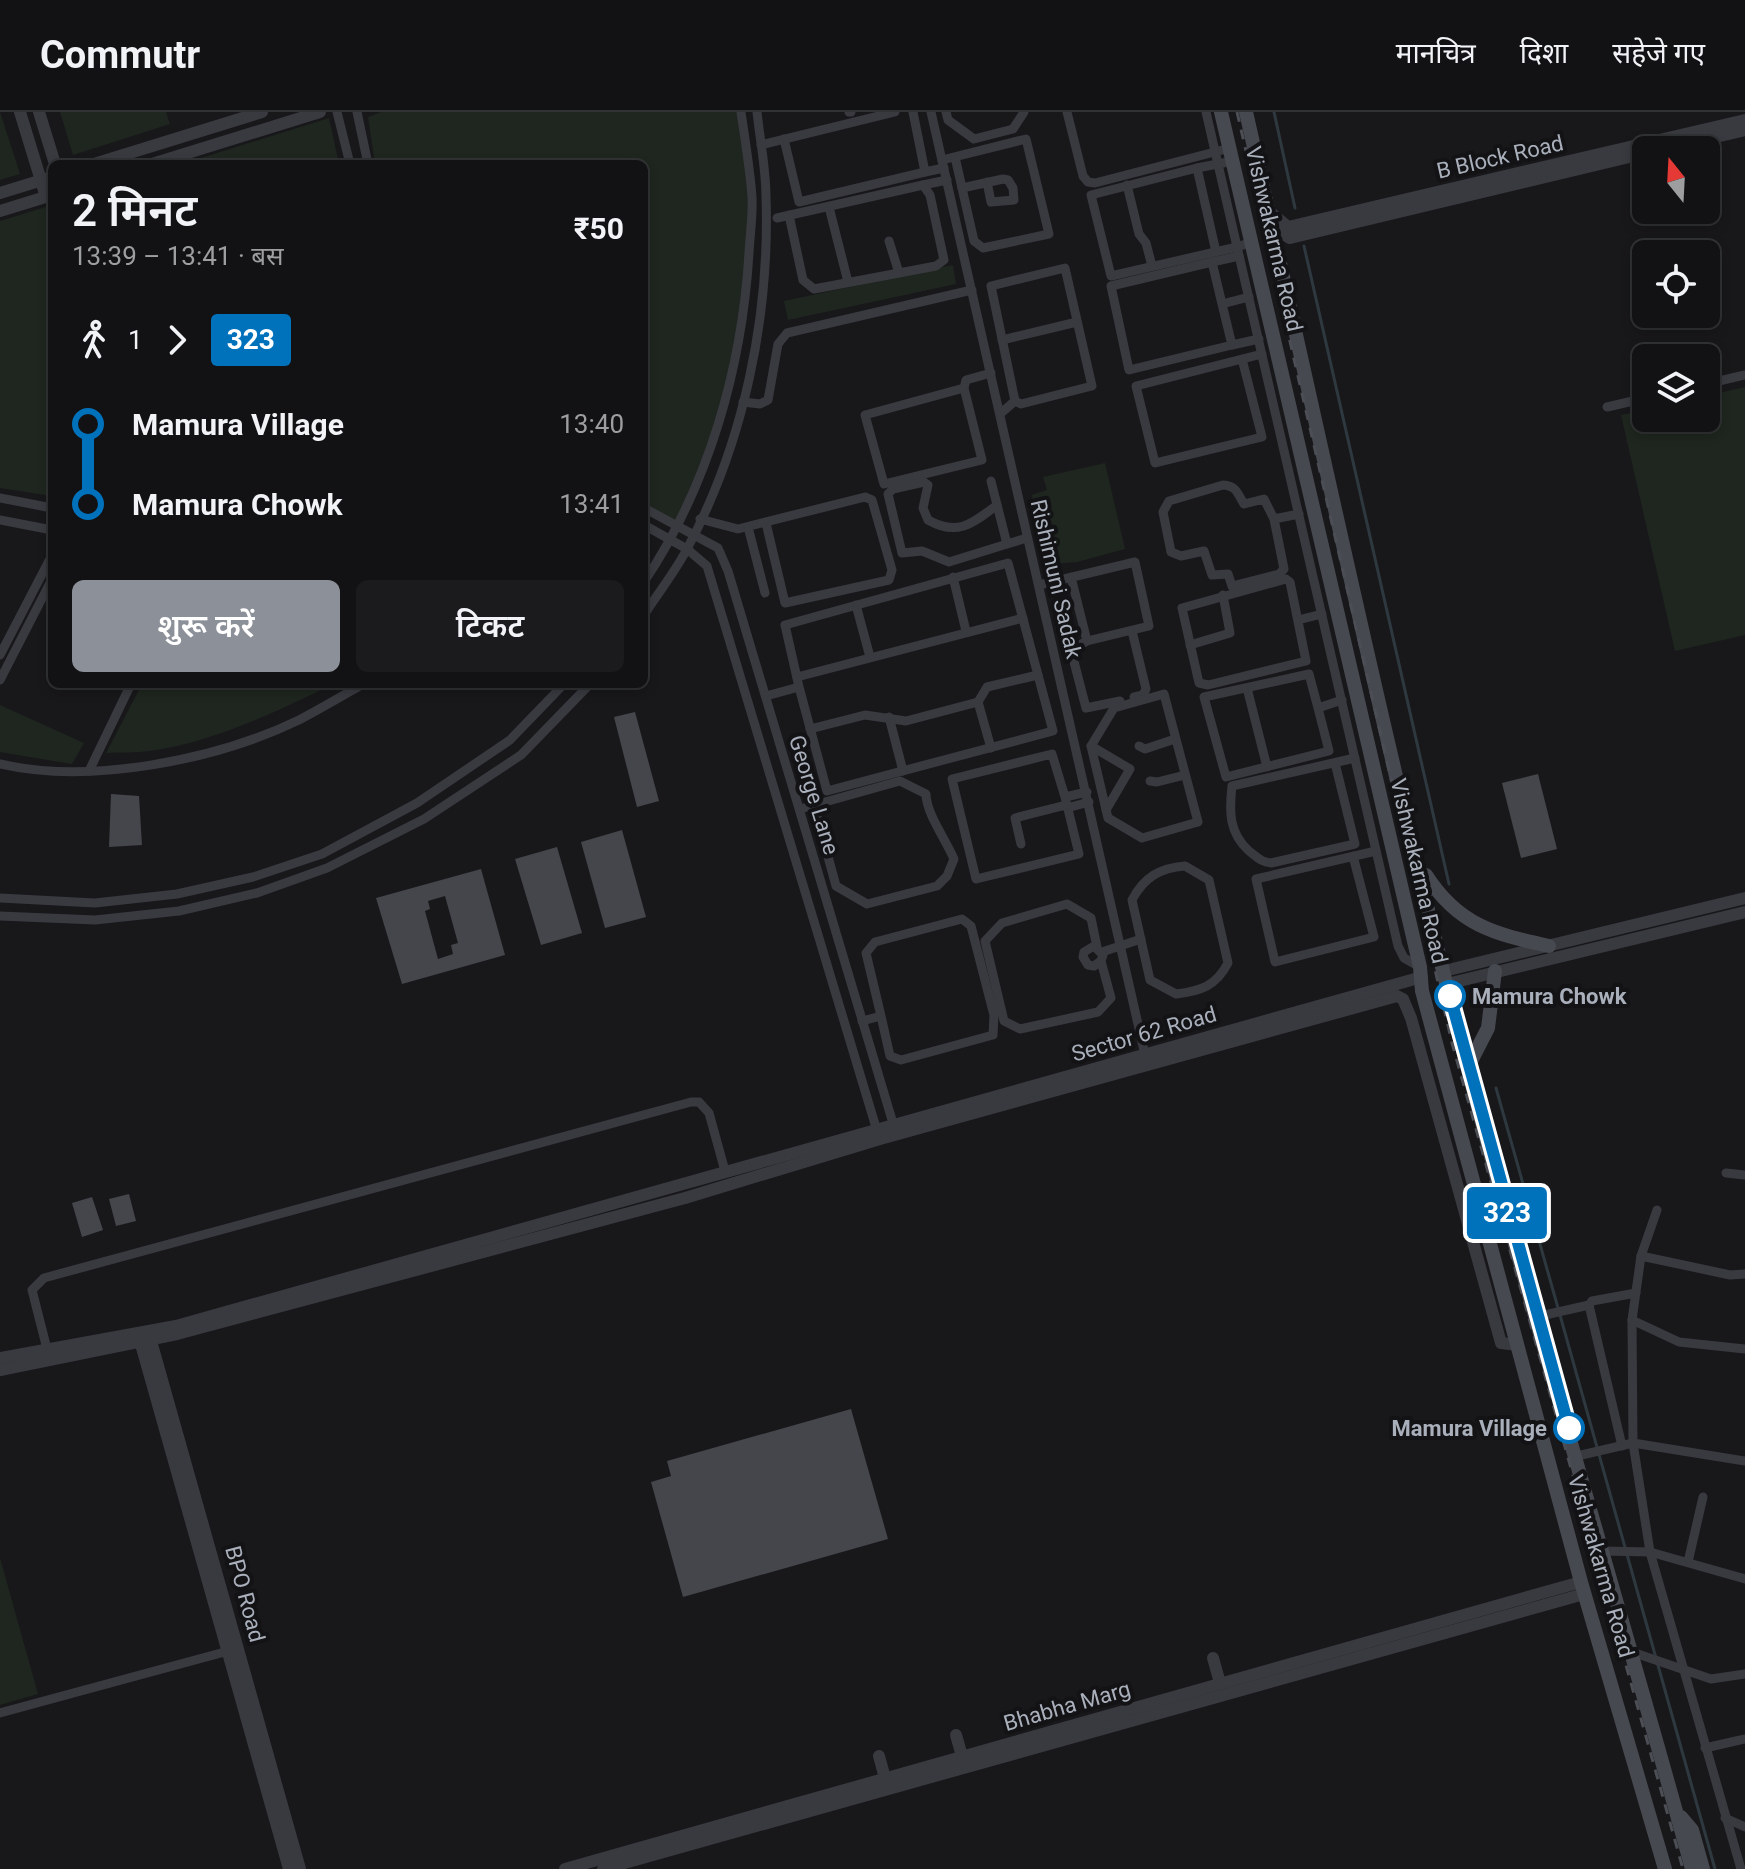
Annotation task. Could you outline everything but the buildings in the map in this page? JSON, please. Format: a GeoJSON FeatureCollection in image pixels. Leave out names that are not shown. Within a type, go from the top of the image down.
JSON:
{"type":"FeatureCollection","features":[{"type":"Feature","properties":{"kind":"main road","name":"Vishwakarma Road"},"geometry":{"type":"LineString","coordinates":[[1221,112],[1224,156],[1252,242],[1333,596],[1330,615],[1421,972],[1422,991],[1582,1588],[1650,1818]]}},
{"type":"Feature","properties":{"kind":"main road","name":"Vishwakarma Road"},"geometry":{"type":"LineString","coordinates":[[1246,112],[1445,978],[1519,1256],[1676,1810]]}},
{"type":"Feature","properties":{"kind":"main road"},"geometry":{"type":"LineString","coordinates":[[1333,596],[1347,598],[1354,589]]}},
{"type":"Feature","properties":{"kind":"main road"},"geometry":{"type":"LineString","coordinates":[[1330,615],[1349,607],[1359,610]]}},
{"type":"Feature","properties":{"kind":"main road"},"geometry":{"type":"LineString","coordinates":[[1420,864],[1442,899],[1465,918],[1495,934],[1549,946]]}},
{"type":"Feature","properties":{"kind":"main road"},"geometry":{"type":"LineString","coordinates":[[1468,1067],[1488,1028],[1495,971]]}},
{"type":"Feature","properties":{"kind":"main road"},"geometry":{"type":"LineString","coordinates":[[1434,1096],[1449,1091]]}},
{"type":"Feature","properties":{"kind":"main road"},"geometry":{"type":"LineString","coordinates":[[1471,1232],[1488,1232]]}},
{"type":"Feature","properties":{"kind":"main road"},"geometry":{"type":"LineString","coordinates":[[1497,1263],[1510,1266],[1519,1256]]}},
{"type":"Feature","properties":{"kind":"main road"},"geometry":{"type":"LineString","coordinates":[[1504,1290],[1513,1282],[1527,1284]]}},
{"type":"Feature","properties":{"kind":"main road"},"geometry":{"type":"LineString","coordinates":[[1676,1810],[1692,1869]]}},
{"type":"Feature","properties":{"kind":"main road"},"geometry":{"type":"LineString","coordinates":[[1676,1810],[1692,1830],[1703,1869]]}},
{"type":"Feature","properties":{"kind":"main road"},"geometry":{"type":"LineString","coordinates":[[1650,1818],[1649,1843],[1656,1869]]}},
{"type":"Feature","properties":{"kind":"main road"},"geometry":{"type":"LineString","coordinates":[[1650,1818],[1665,1869]]}},
{"type":"Feature","properties":{"kind":"street"},"geometry":{"type":"LineString","coordinates":[[0,193],[46,179],[20,112]]}},
{"type":"Feature","properties":{"kind":"street"},"geometry":{"type":"LineString","coordinates":[[39,112],[54,160]]}},
{"type":"Feature","properties":{"kind":"street"},"geometry":{"type":"LineString","coordinates":[[107,160],[262,112]]}},
{"type":"Feature","properties":{"kind":"street"},"geometry":{"type":"LineString","coordinates":[[165,160],[320,112]]}},
{"type":"Feature","properties":{"kind":"street"},"geometry":{"type":"LineString","coordinates":[[337,112],[349,160]]}},
{"type":"Feature","properties":{"kind":"street"},"geometry":{"type":"LineString","coordinates":[[357,112],[367,160]]}},
{"type":"Feature","properties":{"kind":"street"},"geometry":{"type":"LineString","coordinates":[[648,575],[670,539],[707,461],[727,397],[746,301],[752,199],[741,112]]}},
{"type":"Feature","properties":{"kind":"street"},"geometry":{"type":"LineString","coordinates":[[648,609],[687,549],[725,461],[750,383],[760,310],[766,196],[757,112]]}},
{"type":"Feature","properties":{"kind":"street"},"geometry":{"type":"LineString","coordinates":[[761,145],[895,112]]}},
{"type":"Feature","properties":{"kind":"street"},"geometry":{"type":"LineString","coordinates":[[913,112],[925,172]]}},
{"type":"Feature","properties":{"kind":"street","name":"Rishimuni Sadak"},"geometry":{"type":"LineString","coordinates":[[931,112],[1145,1055]]}},
{"type":"Feature","properties":{"kind":"street"},"geometry":{"type":"LineString","coordinates":[[946,112],[948,120],[974,139],[1013,129],[1024,112]]}},
{"type":"Feature","properties":{"kind":"street"},"geometry":{"type":"LineString","coordinates":[[1067,112],[1083,176],[1088,182],[1224,156]]}},
{"type":"Feature","properties":{"kind":"street"},"geometry":{"type":"LineString","coordinates":[[1206,112],[1224,156],[1238,251],[1280,433],[1299,514],[1330,615],[1342,700],[1398,946],[1404,958],[1421,972]]}},
{"type":"Feature","properties":{"kind":"street","name":"B Block Road"},"geometry":{"type":"LineString","coordinates":[[1269,211],[1288,227],[1745,120]]}},
{"type":"Feature","properties":{"kind":"street"},"geometry":{"type":"LineString","coordinates":[[1720,136],[1745,130]]}},
{"type":"Feature","properties":{"kind":"street"},"geometry":{"type":"LineString","coordinates":[[784,139],[799,202],[925,172],[955,157],[1026,139],[1049,234],[983,248],[974,241],[955,157]]}},
{"type":"Feature","properties":{"kind":"street"},"geometry":{"type":"LineString","coordinates":[[1224,156],[1197,168],[1091,195],[1111,276],[1216,252],[1238,251]]}},
{"type":"Feature","properties":{"kind":"street","name":"B Block Road"},"geometry":{"type":"LineString","coordinates":[[1272,227],[1290,238],[1632,156]]}},
{"type":"Feature","properties":{"kind":"street"},"geometry":{"type":"LineString","coordinates":[[1197,168],[1216,252]]}},
{"type":"Feature","properties":{"kind":"street"},"geometry":{"type":"LineString","coordinates":[[777,218],[947,180]]}},
{"type":"Feature","properties":{"kind":"street"},"geometry":{"type":"LineString","coordinates":[[962,188],[987,182]]}},
{"type":"Feature","properties":{"kind":"street"},"geometry":{"type":"LineString","coordinates":[[789,215],[807,286],[814,289],[936,266],[944,260],[930,195],[923,185]]}},
{"type":"Feature","properties":{"kind":"street"},"geometry":{"type":"LineString","coordinates":[[1127,185],[1139,234],[1146,243],[1152,266]]}},
{"type":"Feature","properties":{"kind":"street"},"geometry":{"type":"LineString","coordinates":[[0,211],[48,196]]}},
{"type":"Feature","properties":{"kind":"street"},"geometry":{"type":"LineString","coordinates":[[829,207],[848,282]]}},
{"type":"Feature","properties":{"kind":"street"},"geometry":{"type":"LineString","coordinates":[[889,241],[899,273]]}},
{"type":"Feature","properties":{"kind":"street"},"geometry":{"type":"LineString","coordinates":[[1252,242],[1212,262],[1111,286],[1129,370],[1259,339]]}},
{"type":"Feature","properties":{"kind":"street"},"geometry":{"type":"LineString","coordinates":[[1212,262],[1232,345]]}},
{"type":"Feature","properties":{"kind":"street"},"geometry":{"type":"LineString","coordinates":[[1065,268],[1092,386],[1021,404],[1015,401],[991,286],[1065,268]]}},
{"type":"Feature","properties":{"kind":"street"},"geometry":{"type":"LineString","coordinates":[[743,402],[760,404],[768,400],[778,344],[787,333],[972,290]]}},
{"type":"Feature","properties":{"kind":"street"},"geometry":{"type":"LineString","coordinates":[[1222,304],[1249,297]]}},
{"type":"Feature","properties":{"kind":"street"},"geometry":{"type":"LineString","coordinates":[[1002,340],[1077,322]]}},
{"type":"Feature","properties":{"kind":"street"},"geometry":{"type":"LineString","coordinates":[[1262,354],[1136,386],[1155,463],[1280,433]]}},
{"type":"Feature","properties":{"kind":"street"},"geometry":{"type":"LineString","coordinates":[[1242,359],[1262,437]]}},
{"type":"Feature","properties":{"kind":"street"},"geometry":{"type":"LineString","coordinates":[[964,388],[865,415],[884,484],[982,460],[964,388],[966,380],[991,373]]}},
{"type":"Feature","properties":{"kind":"street"},"geometry":{"type":"LineString","coordinates":[[1720,381],[1745,375]]}},
{"type":"Feature","properties":{"kind":"street"},"geometry":{"type":"LineString","coordinates":[[1001,413],[1015,401]]}},
{"type":"Feature","properties":{"kind":"street"},"geometry":{"type":"LineString","coordinates":[[1607,407],[1632,401]]}},
{"type":"Feature","properties":{"kind":"street"},"geometry":{"type":"LineString","coordinates":[[991,481],[1007,544]]}},
{"type":"Feature","properties":{"kind":"street"},"geometry":{"type":"LineString","coordinates":[[997,505],[967,527],[952,530],[928,520],[923,508],[928,485],[924,482],[893,489],[888,494],[902,553],[922,551],[949,562],[1027,538]]}},
{"type":"Feature","properties":{"kind":"street"},"geometry":{"type":"LineString","coordinates":[[1223,485],[1231,486],[1244,504],[1264,499],[1274,519],[1284,569],[1279,574],[1232,586],[1228,574],[1212,575],[1204,551],[1181,556],[1171,552],[1163,512],[1169,501],[1223,485]]}},
{"type":"Feature","properties":{"kind":"street"},"geometry":{"type":"LineString","coordinates":[[700,519],[738,529],[865,497],[872,500],[892,570],[889,580],[785,603],[766,523]]}},
{"type":"Feature","properties":{"kind":"street"},"geometry":{"type":"LineString","coordinates":[[0,498],[48,507]]}},
{"type":"Feature","properties":{"kind":"street","name":"George Lane"},"geometry":{"type":"LineString","coordinates":[[648,510],[718,548],[728,571],[895,1130]]}},
{"type":"Feature","properties":{"kind":"street"},"geometry":{"type":"LineString","coordinates":[[1274,519],[1299,514]]}},
{"type":"Feature","properties":{"kind":"street"},"geometry":{"type":"LineString","coordinates":[[0,520],[48,529]]}},
{"type":"Feature","properties":{"kind":"street","name":"George Lane"},"geometry":{"type":"LineString","coordinates":[[648,527],[687,549],[707,566],[878,1134]]}},
{"type":"Feature","properties":{"kind":"street"},"geometry":{"type":"LineString","coordinates":[[748,527],[765,593]]}},
{"type":"Feature","properties":{"kind":"street"},"geometry":{"type":"LineString","coordinates":[[1039,585],[1135,562],[1149,626],[1087,641],[1074,648],[1072,654],[1085,705],[1089,709],[1146,692],[1132,631]]}},
{"type":"Feature","properties":{"kind":"street"},"geometry":{"type":"LineString","coordinates":[[0,655],[48,563]]}},
{"type":"Feature","properties":{"kind":"street"},"geometry":{"type":"LineString","coordinates":[[1008,563],[1053,731],[827,791],[785,625],[856,605],[1008,563]]}},
{"type":"Feature","properties":{"kind":"street"},"geometry":{"type":"LineString","coordinates":[[953,577],[966,631]]}},
{"type":"Feature","properties":{"kind":"street"},"geometry":{"type":"LineString","coordinates":[[1071,577],[1087,641]]}},
{"type":"Feature","properties":{"kind":"street"},"geometry":{"type":"LineString","coordinates":[[1286,579],[1306,661],[1221,682],[1199,683],[1182,608],[1223,595],[1286,579]]}},
{"type":"Feature","properties":{"kind":"street"},"geometry":{"type":"LineString","coordinates":[[0,680],[48,587]]}},
{"type":"Feature","properties":{"kind":"street"},"geometry":{"type":"LineString","coordinates":[[1190,645],[1230,633],[1223,595]]}},
{"type":"Feature","properties":{"kind":"street"},"geometry":{"type":"LineString","coordinates":[[856,605],[870,657]]}},
{"type":"Feature","properties":{"kind":"street"},"geometry":{"type":"LineString","coordinates":[[1298,620],[1330,615]]}},
{"type":"Feature","properties":{"kind":"street"},"geometry":{"type":"LineString","coordinates":[[766,696],[870,657],[1023,618]]}},
{"type":"Feature","properties":{"kind":"street"},"geometry":{"type":"LineString","coordinates":[[1309,674],[1329,751],[1226,777],[1204,697],[1247,688],[1309,674]]}},
{"type":"Feature","properties":{"kind":"street"},"geometry":{"type":"LineString","coordinates":[[810,729],[865,715],[906,721],[978,702],[987,687],[1038,675]]}},
{"type":"Feature","properties":{"kind":"street"},"geometry":{"type":"LineString","coordinates":[[89,771],[129,688]]}},
{"type":"Feature","properties":{"kind":"street"},"geometry":{"type":"LineString","coordinates":[[0,764],[18,768],[89,771],[144,766],[266,734],[299,720],[354,688]]}},
{"type":"Feature","properties":{"kind":"street"},"geometry":{"type":"LineString","coordinates":[[0,898],[95,903],[177,894],[253,877],[322,854],[417,803],[510,740],[560,688]]}},
{"type":"Feature","properties":{"kind":"street"},"geometry":{"type":"LineString","coordinates":[[0,916],[95,920],[179,911],[257,893],[327,868],[424,819],[521,755],[586,688]]}},
{"type":"Feature","properties":{"kind":"street"},"geometry":{"type":"LineString","coordinates":[[1247,688],[1267,767]]}},
{"type":"Feature","properties":{"kind":"street"},"geometry":{"type":"LineString","coordinates":[[1164,694],[1198,822],[1142,838],[1108,818],[1091,746],[1114,708],[1164,694]]}},
{"type":"Feature","properties":{"kind":"street"},"geometry":{"type":"LineString","coordinates":[[1318,708],[1342,700]]}},
{"type":"Feature","properties":{"kind":"street"},"geometry":{"type":"LineString","coordinates":[[978,702],[991,748]]}},
{"type":"Feature","properties":{"kind":"street"},"geometry":{"type":"LineString","coordinates":[[889,717],[903,771]]}},
{"type":"Feature","properties":{"kind":"street"},"geometry":{"type":"LineString","coordinates":[[1139,746],[1145,749],[1175,739]]}},
{"type":"Feature","properties":{"kind":"street"},"geometry":{"type":"LineString","coordinates":[[1091,746],[1130,769],[1106,810]]}},
{"type":"Feature","properties":{"kind":"street"},"geometry":{"type":"LineString","coordinates":[[1052,754],[1066,803],[1079,854],[976,879],[952,779],[1052,754]]}},
{"type":"Feature","properties":{"kind":"street"},"geometry":{"type":"LineString","coordinates":[[1335,763],[1355,844],[1271,863],[1263,862],[1235,837],[1230,817],[1232,786],[1355,758]]}},
{"type":"Feature","properties":{"kind":"street"},"geometry":{"type":"LineString","coordinates":[[1150,781],[1185,775]]}},
{"type":"Feature","properties":{"kind":"street"},"geometry":{"type":"LineString","coordinates":[[1021,844],[1015,818],[1066,803],[1087,792],[1099,779]]}},
{"type":"Feature","properties":{"kind":"street"},"geometry":{"type":"LineString","coordinates":[[800,809],[814,805],[900,781],[913,786],[926,794],[926,807],[954,859],[947,876],[937,886],[867,904],[862,902],[836,886],[814,805]]}},
{"type":"Feature","properties":{"kind":"street"},"geometry":{"type":"LineString","coordinates":[[1353,856],[1374,937],[1275,962],[1256,879],[1353,856],[1376,851]]}},
{"type":"Feature","properties":{"kind":"street"},"geometry":{"type":"LineString","coordinates":[[1185,866],[1209,880],[1228,963],[1219,980],[1192,992],[1176,994],[1150,980],[1141,939],[1132,900],[1138,888],[1150,876],[1169,868],[1185,866]]}},
{"type":"Feature","properties":{"kind":"street"},"geometry":{"type":"LineString","coordinates":[[1445,978],[1549,946],[1745,898]]}},
{"type":"Feature","properties":{"kind":"street"},"geometry":{"type":"LineString","coordinates":[[1067,904],[1091,918],[1100,953],[1111,998],[1098,1012],[1020,1029],[1004,1021],[985,941],[1002,923],[1067,904]]}},
{"type":"Feature","properties":{"kind":"street"},"geometry":{"type":"LineString","coordinates":[[1445,978],[1495,971],[1745,912]]}},
{"type":"Feature","properties":{"kind":"street"},"geometry":{"type":"LineString","coordinates":[[962,919],[971,926],[994,1015],[993,1035],[901,1060],[890,1056],[881,1016],[866,953],[875,942],[962,919]]}},
{"type":"Feature","properties":{"kind":"street"},"geometry":{"type":"LineString","coordinates":[[1100,953],[1141,939]]}},
{"type":"Feature","properties":{"kind":"street","name":"Sector 62 Road"},"geometry":{"type":"LineString","coordinates":[[878,1134],[1254,1030],[1421,972]]}},
{"type":"Feature","properties":{"kind":"street","name":"Sector 62 Road"},"geometry":{"type":"LineString","coordinates":[[895,1130],[1145,1055],[1397,996],[1403,999],[1411,1018],[1434,1096]]}},
{"type":"Feature","properties":{"kind":"street"},"geometry":{"type":"LineString","coordinates":[[862,1021],[881,1016]]}},
{"type":"Feature","properties":{"kind":"street"},"geometry":{"type":"LineString","coordinates":[[1434,1096],[1501,1343],[1518,1345]]}},
{"type":"Feature","properties":{"kind":"street"},"geometry":{"type":"LineString","coordinates":[[47,1349],[32,1290],[44,1278],[691,1102],[705,1106],[709,1113],[725,1171]]}},
{"type":"Feature","properties":{"kind":"street"},"geometry":{"type":"LineString","coordinates":[[0,1358],[144,1336],[725,1171],[878,1134]]}},
{"type":"Feature","properties":{"kind":"street"},"geometry":{"type":"LineString","coordinates":[[0,1370],[731,1186],[878,1134]]}},
{"type":"Feature","properties":{"kind":"street"},"geometry":{"type":"LineString","coordinates":[[1726,1173],[1745,1175]]}},
{"type":"Feature","properties":{"kind":"street"},"geometry":{"type":"LineString","coordinates":[[1627,1445],[1632,1320],[1641,1256],[1657,1210]]}},
{"type":"Feature","properties":{"kind":"street"},"geometry":{"type":"LineString","coordinates":[[1641,1256],[1730,1275],[1745,1274]]}},
{"type":"Feature","properties":{"kind":"street"},"geometry":{"type":"LineString","coordinates":[[1536,1317],[1589,1305],[1592,1301],[1636,1293]]}},
{"type":"Feature","properties":{"kind":"street"},"geometry":{"type":"LineString","coordinates":[[1589,1305],[1627,1445],[1650,1552],[1741,1869]]}},
{"type":"Feature","properties":{"kind":"street"},"geometry":{"type":"LineString","coordinates":[[1632,1320],[1679,1342],[1745,1349]]}},
{"type":"Feature","properties":{"kind":"street","name":"BPO Road"},"geometry":{"type":"LineString","coordinates":[[144,1336],[300,1869]]}},
{"type":"Feature","properties":{"kind":"street"},"geometry":{"type":"LineString","coordinates":[[1577,1456],[1627,1445],[1745,1461]]}},
{"type":"Feature","properties":{"kind":"street"},"geometry":{"type":"LineString","coordinates":[[1688,1562],[1703,1497]]}},
{"type":"Feature","properties":{"kind":"street"},"geometry":{"type":"LineString","coordinates":[[1603,1551],[1650,1552],[1745,1579]]}},
{"type":"Feature","properties":{"kind":"street","name":"Bhabha Marg"},"geometry":{"type":"LineString","coordinates":[[603,1869],[1582,1588]]}},
{"type":"Feature","properties":{"kind":"street","name":"Bhabha Marg"},"geometry":{"type":"LineString","coordinates":[[565,1869],[1220,1683],[1546,1598]]}},
{"type":"Feature","properties":{"kind":"street"},"geometry":{"type":"LineString","coordinates":[[0,1713],[234,1649]]}},
{"type":"Feature","properties":{"kind":"street","name":"BPO Road"},"geometry":{"type":"LineString","coordinates":[[234,1649],[289,1869]]}},
{"type":"Feature","properties":{"kind":"street"},"geometry":{"type":"LineString","coordinates":[[1632,1652],[1711,1679],[1745,1674]]}},
{"type":"Feature","properties":{"kind":"street"},"geometry":{"type":"LineString","coordinates":[[1213,1658],[1220,1683]]}},
{"type":"Feature","properties":{"kind":"street"},"geometry":{"type":"LineString","coordinates":[[956,1735],[962,1756]]}},
{"type":"Feature","properties":{"kind":"street"},"geometry":{"type":"LineString","coordinates":[[1705,1748],[1745,1739]]}},
{"type":"Feature","properties":{"kind":"street"},"geometry":{"type":"LineString","coordinates":[[879,1756],[885,1778]]}},
{"type":"Feature","properties":{"kind":"street"},"geometry":{"type":"LineString","coordinates":[[1725,1818],[1745,1827]]}},
{"type":"Feature","properties":{"kind":"street"},"geometry":{"type":"LineString","coordinates":[[1731,1837],[1745,1844]]}},
{"type":"Feature","properties":{"kind":"shaded area"},"geometry":{"type":"Polygon","coordinates":[[[0,112],[20,174],[0,180],[0,112]]]}},
{"type":"Feature","properties":{"kind":"shaded area"},"geometry":{"type":"Polygon","coordinates":[[[60,112],[166,112],[170,124],[73,155],[60,112]]]}},
{"type":"Feature","properties":{"kind":"shaded area"},"geometry":{"type":"Polygon","coordinates":[[[381,112],[741,112],[752,210],[733,369],[710,449],[677,525],[648,510],[648,160],[374,160],[368,117],[381,112]]]}},
{"type":"Feature","properties":{"kind":"shaded area"},"geometry":{"type":"Polygon","coordinates":[[[329,118],[338,160],[195,160],[329,118]]]}},
{"type":"Feature","properties":{"kind":"shaded area"},"geometry":{"type":"Polygon","coordinates":[[[48,206],[48,495],[0,488],[0,221],[48,206]]]}},
{"type":"Feature","properties":{"kind":"shaded area"},"geometry":{"type":"Polygon","coordinates":[[[953,265],[956,284],[788,320],[784,301],[953,265]]]}},
{"type":"Feature","properties":{"kind":"shaded area"},"geometry":{"type":"Polygon","coordinates":[[[1745,387],[1745,635],[1675,651],[1621,415],[1632,413],[1632,432],[1720,432],[1720,393],[1745,387]]]}},
{"type":"Feature","properties":{"kind":"shaded area"},"geometry":{"type":"Polygon","coordinates":[[[1105,463],[1125,549],[1077,562],[1050,564],[1044,532],[1034,515],[1032,495],[1047,490],[1043,477],[1105,463]]]}},
{"type":"Feature","properties":{"kind":"shaded area"},"geometry":{"type":"Polygon","coordinates":[[[140,688],[324,688],[267,715],[198,741],[150,751],[106,753],[140,688]]]}},
{"type":"Feature","properties":{"kind":"shaded area"},"geometry":{"type":"Polygon","coordinates":[[[0,705],[84,743],[72,764],[0,752],[0,705]]]}},
{"type":"Feature","properties":{"kind":"shaded area"},"geometry":{"type":"Polygon","coordinates":[[[0,1558],[38,1694],[0,1705],[0,1558]]]}},
{"type":"Feature","properties":{"kind":"waterway"},"geometry":{"type":"LineString","coordinates":[[1274,112],[1295,208]]}},
{"type":"Feature","properties":{"kind":"waterway"},"geometry":{"type":"LineString","coordinates":[[1304,246],[1449,884]]}},
{"type":"Feature","properties":{"kind":"waterway"},"geometry":{"type":"LineString","coordinates":[[1496,1088],[1558,1308]]}},
{"type":"Feature","properties":{"kind":"waterway"},"geometry":{"type":"LineString","coordinates":[[1560,1315],[1715,1869]]}},
{"type":"Feature","properties":{"kind":"railway"},"geometry":{"type":"LineString","coordinates":[[1237,112],[1452,1043],[1683,1869]]}},
{"type":"Feature","properties":{"kind":"bus line","name":"323"},"geometry":{"type":"LineString","coordinates":[[1450,996],[1569,1428]]}},
{"type":"Feature","properties":{"kind":"place","name":"Mamura Chowk"},"geometry":{"type":"Point","coordinates":[1450,996]}},
{"type":"Feature","properties":{"kind":"place","name":"Mamura Village"},"geometry":{"type":"Point","coordinates":[1569,1428]}}]}
